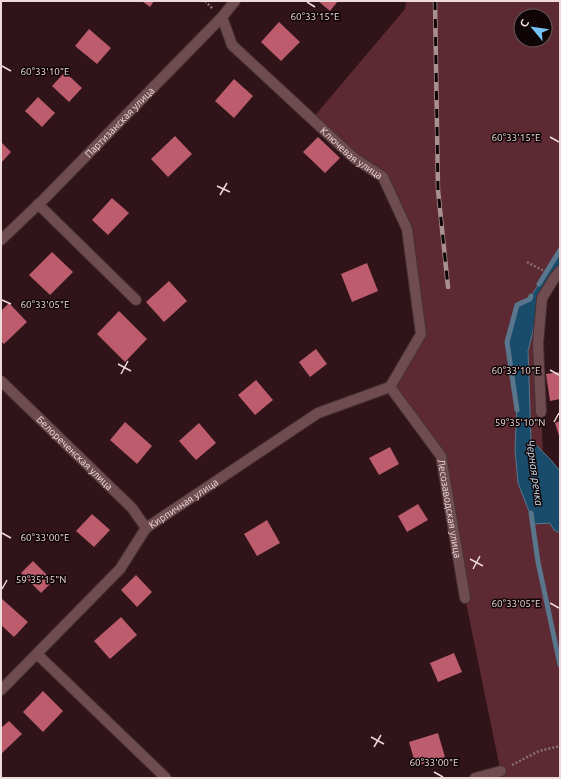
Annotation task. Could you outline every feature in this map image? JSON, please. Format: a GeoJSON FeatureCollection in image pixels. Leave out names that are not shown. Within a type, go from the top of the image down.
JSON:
{"type":"FeatureCollection","features":[{"type":"Feature","properties":{"kind":"street","name":"Партизанская улица"},"geometry":{"type":"LineString","coordinates":[[1,240],[222,17],[235,1]]}},
{"type":"Feature","properties":{"kind":"street","name":"Ключевая улица"},"geometry":{"type":"LineString","coordinates":[[222,17],[232,45],[354,158],[383,177],[407,229],[421,334],[390,387]]}},
{"type":"Feature","properties":{"kind":"street"},"geometry":{"type":"LineString","coordinates":[[38,204],[136,300]]}},
{"type":"Feature","properties":{"kind":"street"},"geometry":{"type":"LineString","coordinates":[[541,412],[538,343],[542,298],[557,274]]}},
{"type":"Feature","properties":{"kind":"street","name":"Белореченская улица"},"geometry":{"type":"LineString","coordinates":[[1,381],[132,508],[146,528]]}},
{"type":"Feature","properties":{"kind":"street","name":"Кирпичная улица"},"geometry":{"type":"LineString","coordinates":[[1,690],[120,569],[146,528],[318,413],[390,387]]}},
{"type":"Feature","properties":{"kind":"street","name":"Лесозаводская улица"},"geometry":{"type":"LineString","coordinates":[[390,387],[441,456],[466,598]]}},
{"type":"Feature","properties":{"kind":"street"},"geometry":{"type":"LineString","coordinates":[[37,654],[166,778]]}},
{"type":"Feature","properties":{"kind":"street"},"geometry":{"type":"LineString","coordinates":[[475,778],[501,771]]}},
{"type":"Feature","properties":{"kind":"path"},"geometry":{"type":"LineString","coordinates":[[527,262],[557,274]]}},
{"type":"Feature","properties":{"kind":"path"},"geometry":{"type":"LineString","coordinates":[[501,771],[539,751],[560,746]]}},
{"type":"Feature","properties":{"kind":"shaded area"},"geometry":{"type":"Polygon","coordinates":[[[406,1],[560,1],[560,271],[542,298],[541,412],[546,523],[550,523],[554,530],[560,534],[560,778],[502,778],[465,598],[441,456],[390,387],[421,334],[407,229],[383,177],[312,119],[405,9],[406,1]]]}},
{"type":"Feature","properties":{"kind":"water"},"geometry":{"type":"Polygon","coordinates":[[[560,250],[560,267],[543,291],[528,351],[531,440],[560,471],[560,533],[554,530],[550,523],[534,524],[518,483],[515,449],[517,405],[507,342],[517,305],[530,298],[560,250]]]}},
{"type":"Feature","properties":{"kind":"building"},"geometry":{"type":"Polygon","coordinates":[[[142,1],[154,1],[150,7],[142,1]]]}},
{"type":"Feature","properties":{"kind":"building"},"geometry":{"type":"Polygon","coordinates":[[[318,1],[338,1],[330,11],[318,1]]]}},
{"type":"Feature","properties":{"kind":"building"},"geometry":{"type":"Polygon","coordinates":[[[279,22],[300,42],[281,61],[261,42],[279,22]]]}},
{"type":"Feature","properties":{"kind":"building"},"geometry":{"type":"Polygon","coordinates":[[[89,29],[111,48],[97,64],[75,46],[89,29]]]}},
{"type":"Feature","properties":{"kind":"building"},"geometry":{"type":"Polygon","coordinates":[[[65,72],[82,88],[69,102],[52,86],[65,72]]]}},
{"type":"Feature","properties":{"kind":"building"},"geometry":{"type":"Polygon","coordinates":[[[234,79],[253,96],[234,118],[215,101],[234,79]]]}},
{"type":"Feature","properties":{"kind":"building"},"geometry":{"type":"Polygon","coordinates":[[[38,97],[55,113],[42,127],[25,111],[38,97]]]}},
{"type":"Feature","properties":{"kind":"building"},"geometry":{"type":"Polygon","coordinates":[[[175,136],[192,154],[168,177],[151,159],[175,136]]]}},
{"type":"Feature","properties":{"kind":"building"},"geometry":{"type":"Polygon","coordinates":[[[318,137],[340,158],[325,173],[303,152],[318,137]]]}},
{"type":"Feature","properties":{"kind":"building"},"geometry":{"type":"Polygon","coordinates":[[[1,142],[11,152],[1,163],[1,142]]]}},
{"type":"Feature","properties":{"kind":"building"},"geometry":{"type":"Polygon","coordinates":[[[112,198],[129,213],[108,235],[92,220],[112,198]]]}},
{"type":"Feature","properties":{"kind":"building"},"geometry":{"type":"Polygon","coordinates":[[[52,252],[73,272],[50,295],[29,275],[52,252]]]}},
{"type":"Feature","properties":{"kind":"building"},"geometry":{"type":"Polygon","coordinates":[[[367,263],[378,291],[352,302],[341,274],[367,263]]]}},
{"type":"Feature","properties":{"kind":"building"},"geometry":{"type":"Polygon","coordinates":[[[169,281],[187,301],[164,322],[146,302],[169,281]]]}},
{"type":"Feature","properties":{"kind":"building"},"geometry":{"type":"Polygon","coordinates":[[[9,303],[27,322],[4,344],[1,341],[1,311],[9,303]]]}},
{"type":"Feature","properties":{"kind":"building"},"geometry":{"type":"Polygon","coordinates":[[[119,311],[147,339],[125,362],[97,334],[119,311]]]}},
{"type":"Feature","properties":{"kind":"building"},"geometry":{"type":"Polygon","coordinates":[[[316,349],[327,364],[310,377],[299,362],[316,349]]]}},
{"type":"Feature","properties":{"kind":"building"},"geometry":{"type":"Polygon","coordinates":[[[560,372],[560,399],[550,401],[546,374],[560,372]]]}},
{"type":"Feature","properties":{"kind":"building"},"geometry":{"type":"Polygon","coordinates":[[[256,380],[273,400],[255,415],[238,395],[256,380]]]}},
{"type":"Feature","properties":{"kind":"building"},"geometry":{"type":"Polygon","coordinates":[[[560,421],[560,439],[555,423],[560,421]]]}},
{"type":"Feature","properties":{"kind":"building"},"geometry":{"type":"Polygon","coordinates":[[[125,422],[152,446],[137,464],[110,440],[125,422]]]}},
{"type":"Feature","properties":{"kind":"building"},"geometry":{"type":"Polygon","coordinates":[[[199,423],[216,443],[196,460],[179,441],[199,423]]]}},
{"type":"Feature","properties":{"kind":"building"},"geometry":{"type":"Polygon","coordinates":[[[390,447],[399,464],[379,475],[369,458],[390,447]]]}},
{"type":"Feature","properties":{"kind":"building"},"geometry":{"type":"Polygon","coordinates":[[[418,504],[428,520],[407,532],[398,516],[418,504]]]}},
{"type":"Feature","properties":{"kind":"building"},"geometry":{"type":"Polygon","coordinates":[[[92,514],[110,530],[94,547],[76,531],[92,514]]]}},
{"type":"Feature","properties":{"kind":"building"},"geometry":{"type":"Polygon","coordinates":[[[267,520],[280,543],[257,556],[244,534],[267,520]]]}},
{"type":"Feature","properties":{"kind":"building"},"geometry":{"type":"Polygon","coordinates":[[[33,561],[53,581],[41,593],[21,573],[33,561]]]}},
{"type":"Feature","properties":{"kind":"building"},"geometry":{"type":"Polygon","coordinates":[[[136,575],[152,592],[137,607],[121,590],[136,575]]]}},
{"type":"Feature","properties":{"kind":"building"},"geometry":{"type":"Polygon","coordinates":[[[2,599],[28,622],[14,637],[1,625],[2,599]]]}},
{"type":"Feature","properties":{"kind":"building"},"geometry":{"type":"Polygon","coordinates":[[[121,617],[137,635],[110,659],[94,641],[121,617]]]}},
{"type":"Feature","properties":{"kind":"building"},"geometry":{"type":"Polygon","coordinates":[[[454,653],[462,672],[438,682],[430,663],[454,653]]]}},
{"type":"Feature","properties":{"kind":"building"},"geometry":{"type":"Polygon","coordinates":[[[43,691],[63,711],[43,732],[23,712],[43,691]]]}},
{"type":"Feature","properties":{"kind":"building"},"geometry":{"type":"Polygon","coordinates":[[[9,721],[22,734],[1,754],[1,728],[9,721]]]}},
{"type":"Feature","properties":{"kind":"building"},"geometry":{"type":"Polygon","coordinates":[[[438,733],[445,757],[416,766],[409,742],[438,733]]]}},
{"type":"Feature","properties":{"kind":"waterway","name":"Черная речка"},"geometry":{"type":"LineString","coordinates":[[539,284],[560,250]]}},
{"type":"Feature","properties":{"kind":"waterway","name":"Черная речка"},"geometry":{"type":"LineString","coordinates":[[517,410],[507,342],[517,305],[530,299],[531,296]]}},
{"type":"Feature","properties":{"kind":"waterway","name":"Черная речка"},"geometry":{"type":"LineString","coordinates":[[531,513],[538,562],[560,665]]}},
{"type":"Feature","properties":{"kind":"railway"},"geometry":{"type":"LineString","coordinates":[[435,1],[438,190],[448,287]]}}]}
